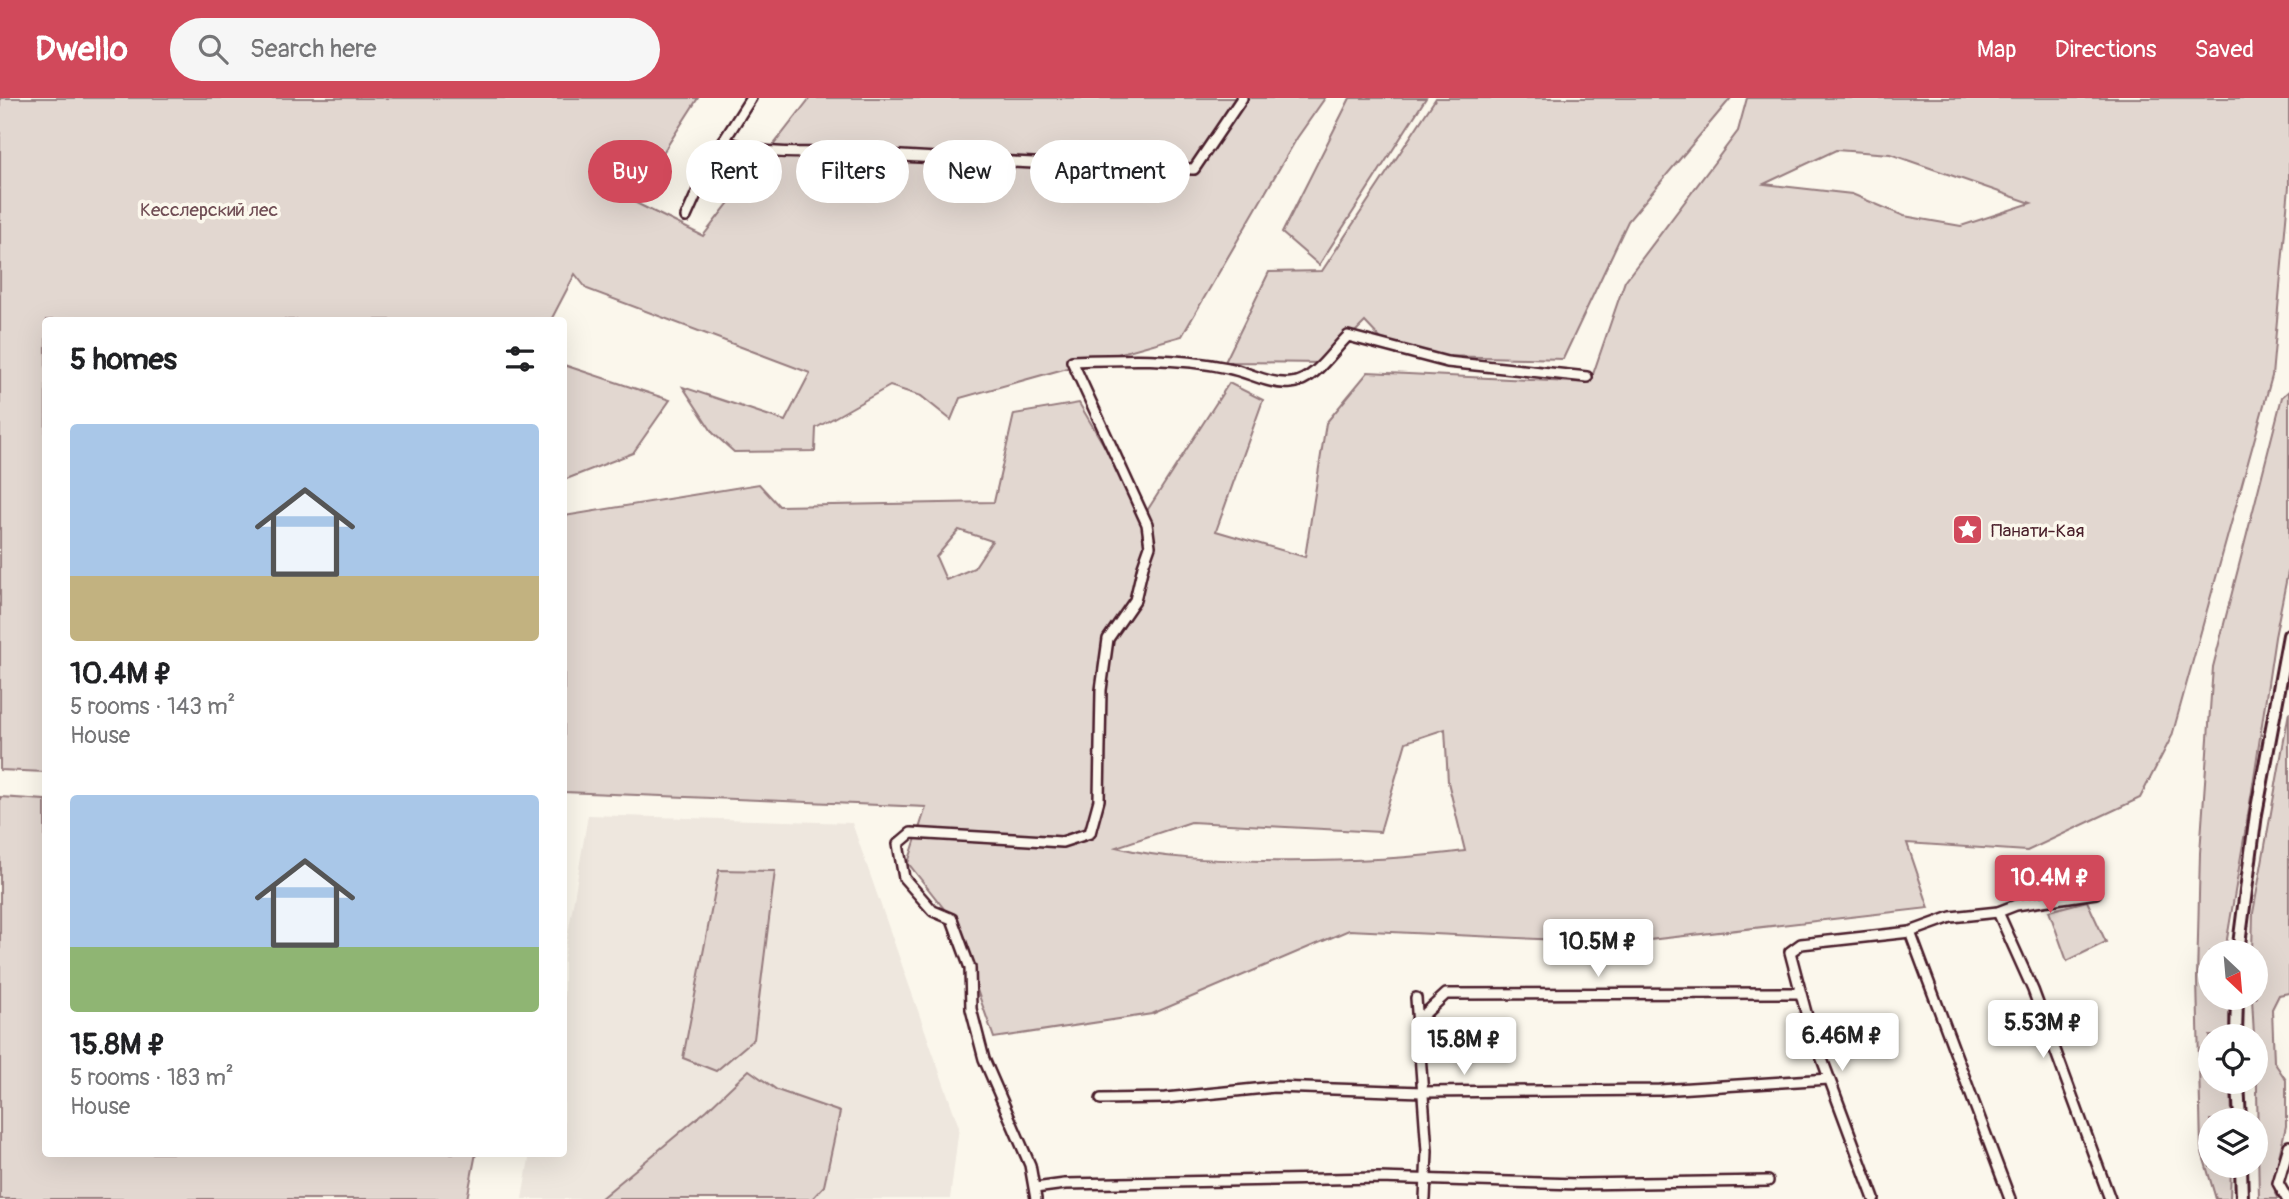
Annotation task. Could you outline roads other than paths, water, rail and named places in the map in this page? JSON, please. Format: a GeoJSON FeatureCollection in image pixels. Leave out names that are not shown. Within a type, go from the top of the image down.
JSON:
{"type":"FeatureCollection","features":[{"type":"Feature","properties":{"kind":"main road"},"geometry":{"type":"LineString","coordinates":[[2240,940],[2256,814],[2289,635]]}},
{"type":"Feature","properties":{"kind":"main road"},"geometry":{"type":"LineString","coordinates":[[2241,1178],[2242,1199]]}},
{"type":"Feature","properties":{"kind":"street"},"geometry":{"type":"LineString","coordinates":[[723,140],[751,98]]}},
{"type":"Feature","properties":{"kind":"street"},"geometry":{"type":"LineString","coordinates":[[782,152],[1059,166],[1194,169],[1242,98]]}},
{"type":"Feature","properties":{"kind":"street"},"geometry":{"type":"LineString","coordinates":[[686,217],[692,203]]}},
{"type":"Feature","properties":{"kind":"street"},"geometry":{"type":"LineString","coordinates":[[1036,1199],[1030,1165],[985,1059],[971,1009],[970,968],[952,919],[933,911],[904,878],[898,844],[912,833],[1062,842],[1090,833],[1099,800],[1102,757],[1101,691],[1108,639],[1135,600],[1150,546],[1147,524],[1072,360],[1148,359],[1229,368],[1266,380],[1291,383],[1306,378],[1348,336],[1447,362],[1587,377]]}},
{"type":"Feature","properties":{"kind":"street"},"geometry":{"type":"LineString","coordinates":[[1874,1199],[1809,1024],[1790,952],[1801,944],[1910,932],[1951,917],[1998,912],[2016,905],[2096,893]]}},
{"type":"Feature","properties":{"kind":"street"},"geometry":{"type":"LineString","coordinates":[[1998,912],[2033,990],[2110,1199]]}},
{"type":"Feature","properties":{"kind":"street"},"geometry":{"type":"LineString","coordinates":[[1910,932],[2010,1199]]}},
{"type":"Feature","properties":{"kind":"street"},"geometry":{"type":"LineString","coordinates":[[1418,1021],[1446,994],[1800,993]]}},
{"type":"Feature","properties":{"kind":"street"},"geometry":{"type":"LineString","coordinates":[[1416,998],[1427,1151],[1425,1199]]}},
{"type":"Feature","properties":{"kind":"street"},"geometry":{"type":"LineString","coordinates":[[1101,1099],[1166,1098],[1275,1087],[1422,1093],[1660,1090],[1829,1079]]}},
{"type":"Feature","properties":{"kind":"street"},"geometry":{"type":"LineString","coordinates":[[2287,1199],[2278,1183],[2289,1146]]}},
{"type":"Feature","properties":{"kind":"street"},"geometry":{"type":"LineString","coordinates":[[1035,1188],[1065,1184],[1379,1178],[1578,1184],[1768,1181]]}},
{"type":"Feature","properties":{"kind":"place","name":"Панати-Кая"},"geometry":{"type":"Point","coordinates":[1968,530]}},
{"type":"Feature","properties":{"kind":"park label","name":"Кесслерский лес"},"geometry":{"type":"Point","coordinates":[209,209]}}]}
